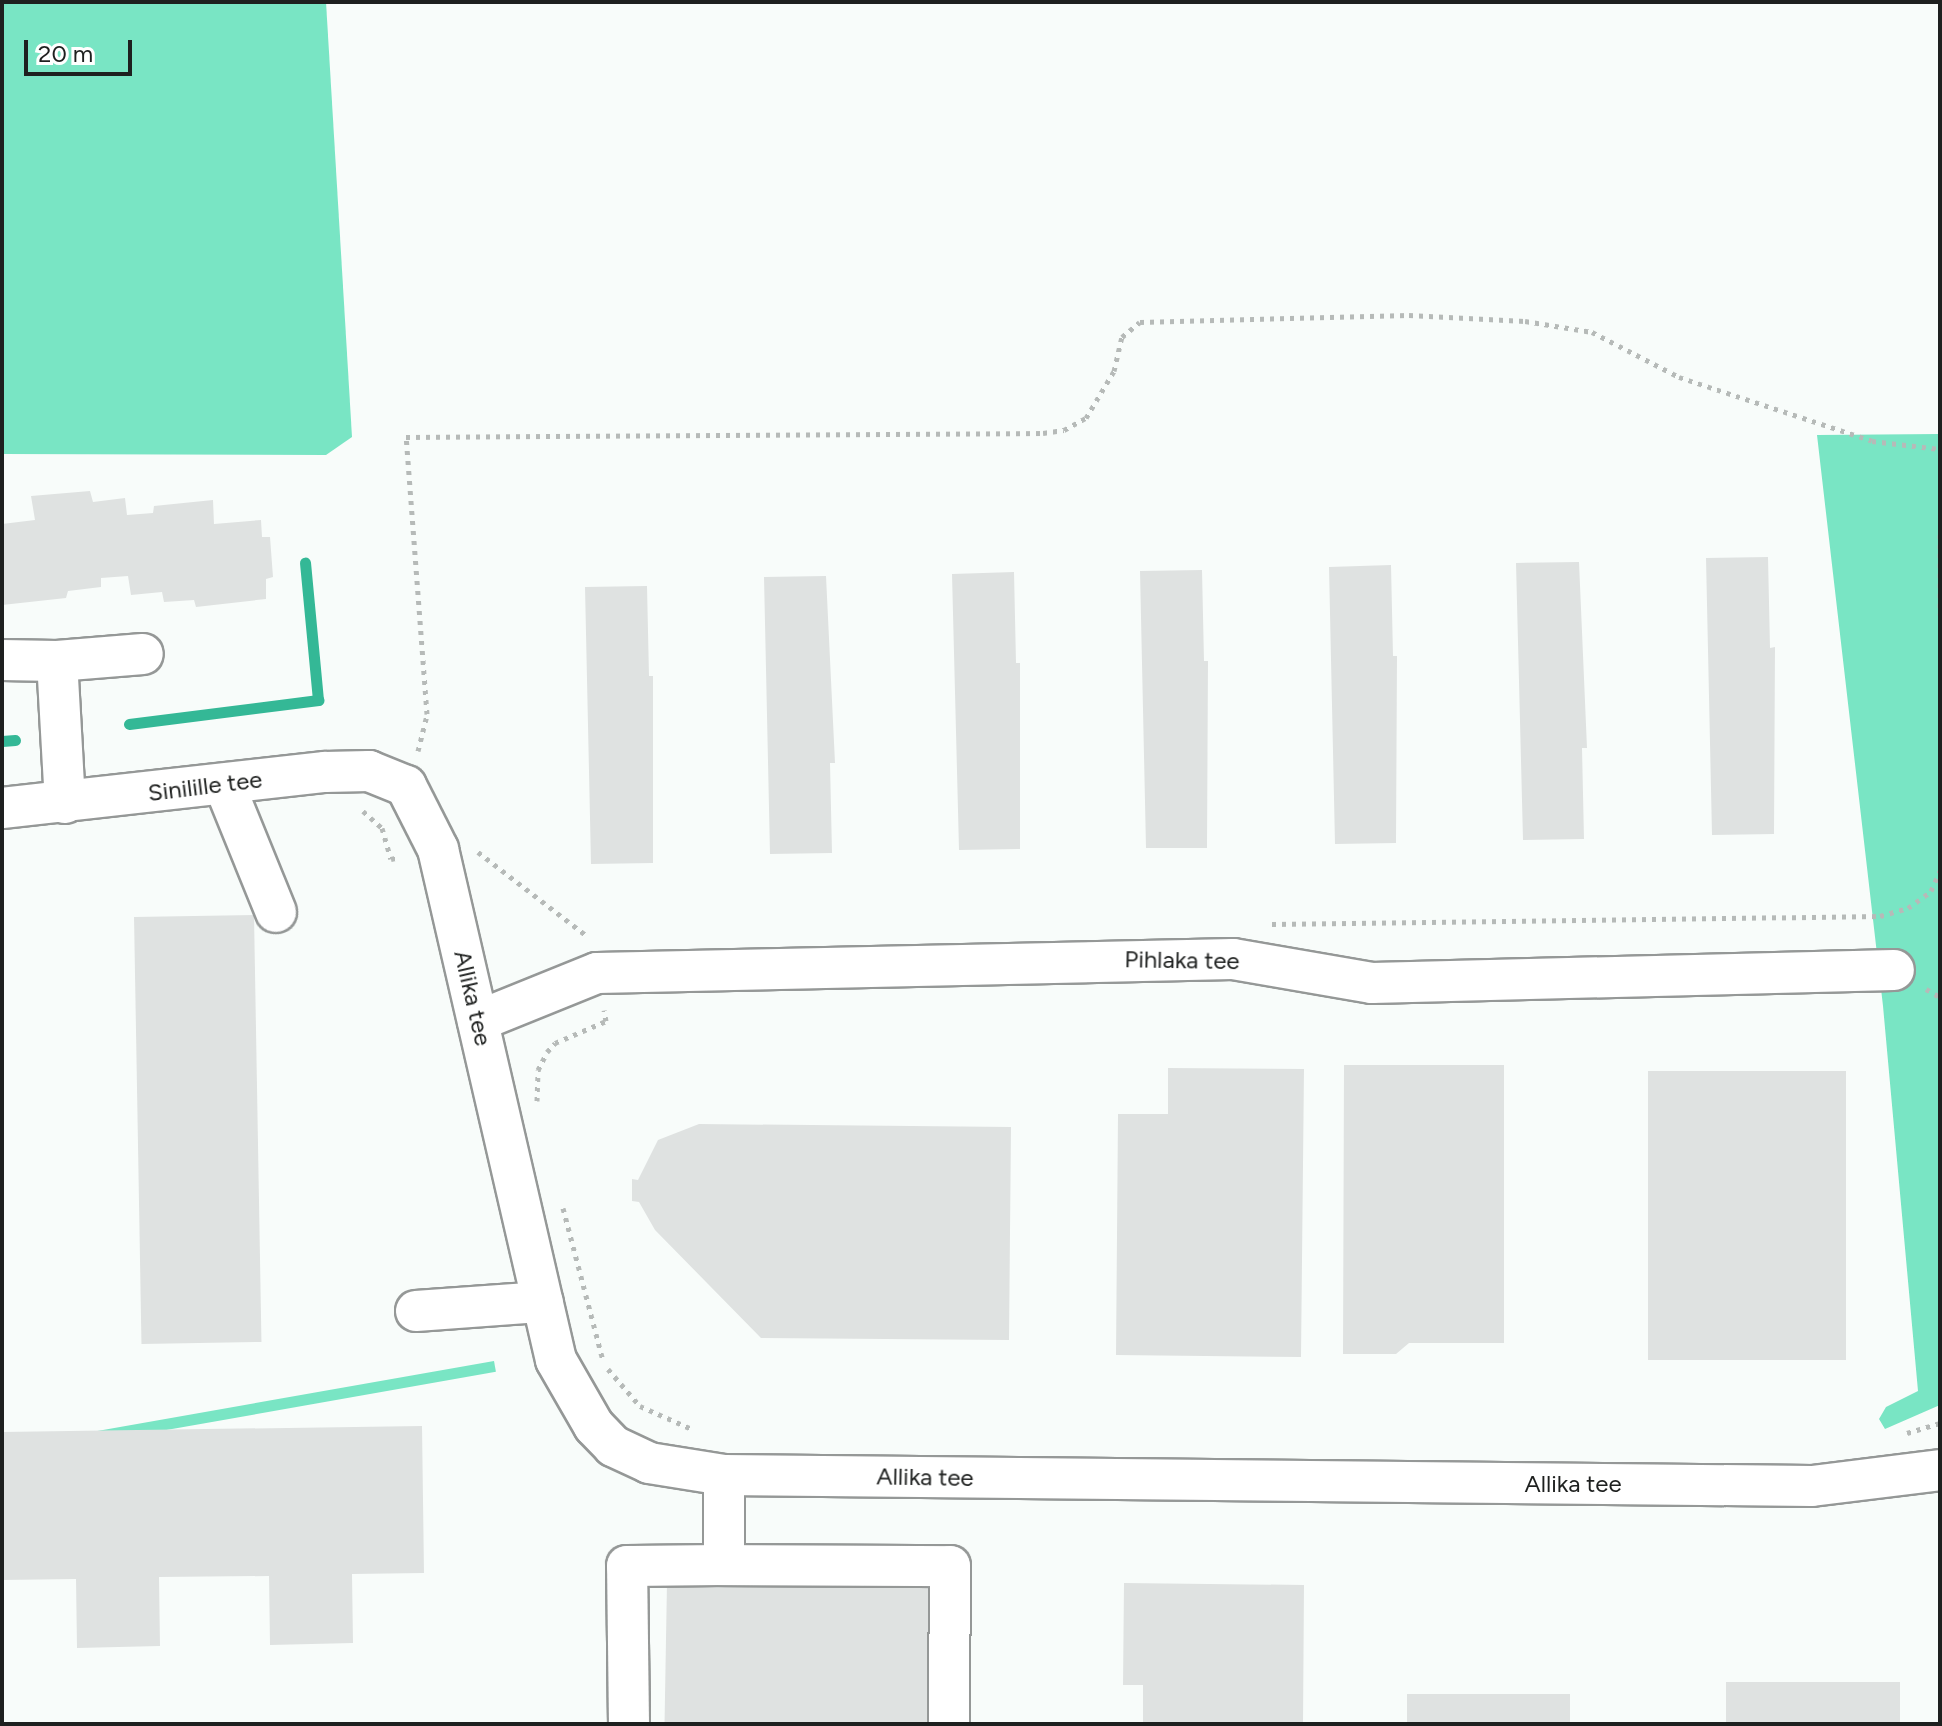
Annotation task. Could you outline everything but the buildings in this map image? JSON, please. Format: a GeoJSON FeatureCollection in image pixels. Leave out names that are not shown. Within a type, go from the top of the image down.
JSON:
{"type":"FeatureCollection","features":[{"type":"Feature","properties":{"kind":"street"},"geometry":{"type":"LineString","coordinates":[[2,660],[57,661],[143,654]]}},
{"type":"Feature","properties":{"kind":"street"},"geometry":{"type":"LineString","coordinates":[[57,661],[65,803]]}},
{"type":"Feature","properties":{"kind":"street","name":"Sinilille tee"},"geometry":{"type":"LineString","coordinates":[[2,808],[369,771],[406,786]]}},
{"type":"Feature","properties":{"kind":"street"},"geometry":{"type":"LineString","coordinates":[[224,784],[276,912]]}},
{"type":"Feature","properties":{"kind":"street","name":"Allika tee"},"geometry":{"type":"LineString","coordinates":[[406,786],[438,849],[556,1360],[594,1426],[613,1446],[649,1463],[724,1475],[1812,1486],[1940,1470]]}},
{"type":"Feature","properties":{"kind":"street","name":"Pihlaka tee"},"geometry":{"type":"LineString","coordinates":[[478,1021],[597,973],[1218,959],[1372,983],[1894,970]]}},
{"type":"Feature","properties":{"kind":"street"},"geometry":{"type":"LineString","coordinates":[[416,1311],[543,1302]]}},
{"type":"Feature","properties":{"kind":"street"},"geometry":{"type":"LineString","coordinates":[[724,1475],[724,1565]]}},
{"type":"Feature","properties":{"kind":"street"},"geometry":{"type":"LineString","coordinates":[[629,1724],[627,1566],[724,1565],[950,1566],[949,1724]]}},
{"type":"Feature","properties":{"kind":"path"},"geometry":{"type":"LineString","coordinates":[[406,786],[427,714],[406,437],[1043,433],[1064,430],[1086,418],[1114,371],[1122,337],[1140,322],[1409,315],[1525,321],[1592,332],[1679,377],[1872,441],[1940,449]]}},
{"type":"Feature","properties":{"kind":"path"},"geometry":{"type":"LineString","coordinates":[[1940,534],[1940,615]]}},
{"type":"Feature","properties":{"kind":"path"},"geometry":{"type":"LineString","coordinates":[[359,807],[382,828],[391,859],[467,844],[590,938],[606,1021],[555,1043],[547,1052],[538,1070],[537,1106]]}},
{"type":"Feature","properties":{"kind":"path"},"geometry":{"type":"LineString","coordinates":[[1269,924],[1880,916],[1919,900],[1931,891],[1940,871]]}},
{"type":"Feature","properties":{"kind":"path"},"geometry":{"type":"LineString","coordinates":[[561,1197],[604,1366],[640,1406],[703,1432]]}},
{"type":"Feature","properties":{"kind":"path"},"geometry":{"type":"LineString","coordinates":[[1899,1435],[1940,1423]]}},
{"type":"Feature","properties":{"kind":"green space"},"geometry":{"type":"Polygon","coordinates":[[[2,2],[326,2],[352,437],[326,455],[2,454],[2,2]]]}},
{"type":"Feature","properties":{"kind":"green space"},"geometry":{"type":"Polygon","coordinates":[[[1940,434],[1940,1405],[1885,1429],[1879,1419],[1886,1407],[1918,1391],[1883,1006],[1817,435],[1940,434]]]}},
{"type":"Feature","properties":{"kind":"green space"},"geometry":{"type":"Polygon","coordinates":[[[494,1361],[496,1372],[11,1457],[9,1446],[494,1361]]]}},
{"type":"Feature","properties":{"kind":"waterway"},"geometry":{"type":"LineString","coordinates":[[129,724],[318,700],[305,563]]}},
{"type":"Feature","properties":{"kind":"waterway"},"geometry":{"type":"LineString","coordinates":[[2,741],[15,740]]}}]}
